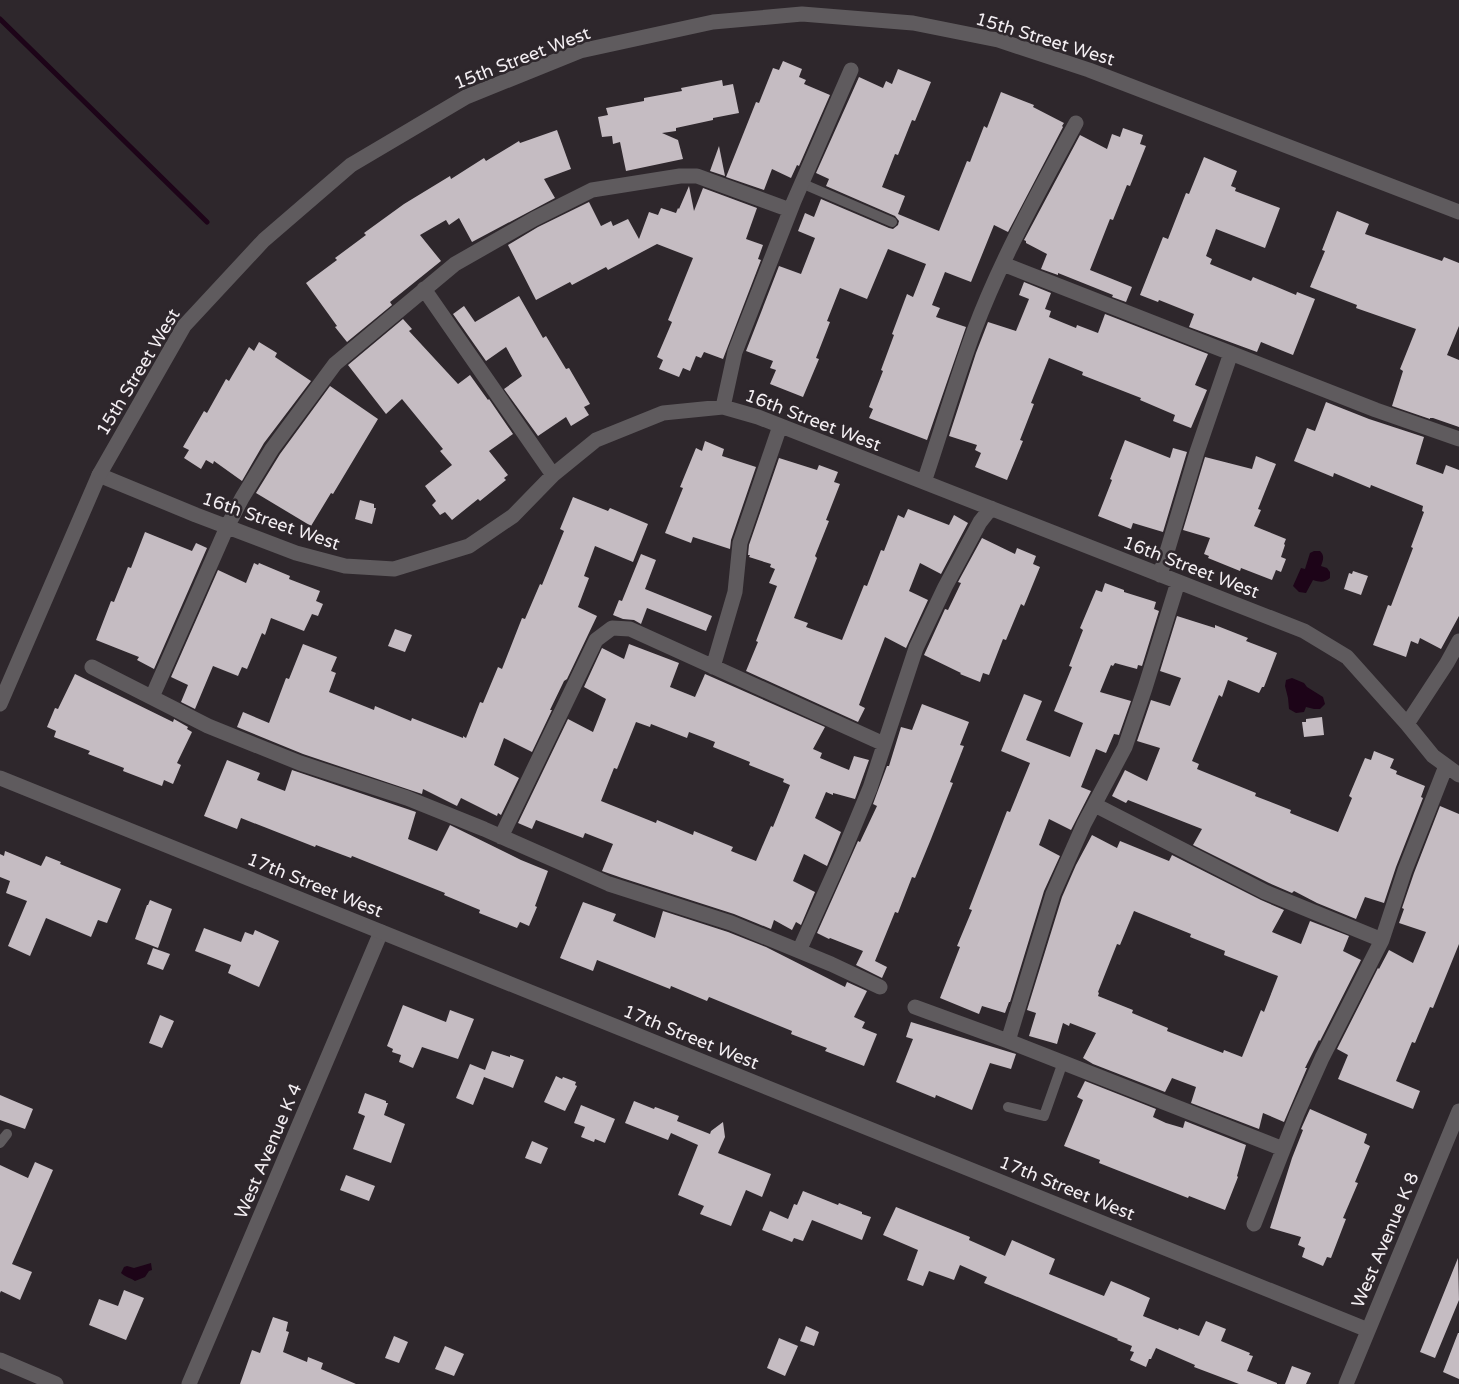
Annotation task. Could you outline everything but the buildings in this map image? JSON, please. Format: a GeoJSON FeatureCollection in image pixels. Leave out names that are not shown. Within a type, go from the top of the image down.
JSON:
{"type":"FeatureCollection","features":[{"type":"Feature","properties":{"kind":"street","name":"15th Street West"},"geometry":{"type":"LineString","coordinates":[[0,704],[99,475],[184,326],[264,240],[351,165],[466,97],[580,51],[713,22],[802,14],[913,22],[998,40],[1089,70],[1459,212]]}},
{"type":"Feature","properties":{"kind":"street"},"geometry":{"type":"LineString","coordinates":[[723,407],[735,352],[801,183],[851,70]]}},
{"type":"Feature","properties":{"kind":"street"},"geometry":{"type":"LineString","coordinates":[[924,482],[974,331],[1002,264],[1076,123]]}},
{"type":"Feature","properties":{"kind":"street"},"geometry":{"type":"LineString","coordinates":[[152,697],[227,527],[272,449],[335,364],[455,264],[534,219],[592,190],[680,176],[697,176],[790,210]]}},
{"type":"Feature","properties":{"kind":"street"},"geometry":{"type":"LineString","coordinates":[[1002,264],[1376,410],[1459,439]]}},
{"type":"Feature","properties":{"kind":"street"},"geometry":{"type":"LineString","coordinates":[[424,289],[553,475]]}},
{"type":"Feature","properties":{"kind":"street"},"geometry":{"type":"LineString","coordinates":[[1160,575],[1197,452],[1231,353]]}},
{"type":"Feature","properties":{"kind":"street","name":"16th Street West"},"geometry":{"type":"LineString","coordinates":[[99,475],[196,516],[296,553],[346,566],[394,569],[469,546],[513,516],[553,475],[596,440],[662,413],[723,407],[758,417],[1304,631],[1347,657],[1433,756],[1459,775]]}},
{"type":"Feature","properties":{"kind":"street"},"geometry":{"type":"LineString","coordinates":[[713,666],[736,592],[740,543],[780,426]]}},
{"type":"Feature","properties":{"kind":"street"},"geometry":{"type":"LineString","coordinates":[[799,951],[870,788],[916,648],[945,587],[980,522],[991,508]]}},
{"type":"Feature","properties":{"kind":"street"},"geometry":{"type":"LineString","coordinates":[[1008,1041],[1053,894],[1084,824],[1125,747],[1146,688],[1178,582]]}},
{"type":"Feature","properties":{"kind":"street"},"geometry":{"type":"LineString","coordinates":[[501,837],[596,640],[612,628],[630,629],[884,744]]}},
{"type":"Feature","properties":{"kind":"street"},"geometry":{"type":"LineString","coordinates":[[1407,724],[1453,665],[1459,641]]}},
{"type":"Feature","properties":{"kind":"street"},"geometry":{"type":"LineString","coordinates":[[92,667],[208,726],[300,763],[407,798],[609,884],[731,923],[880,987]]}},
{"type":"Feature","properties":{"kind":"street"},"geometry":{"type":"LineString","coordinates":[[1254,1224],[1296,1114],[1322,1058],[1382,940],[1404,870],[1446,766]]}},
{"type":"Feature","properties":{"kind":"street","name":"17th Street West"},"geometry":{"type":"LineString","coordinates":[[0,778],[1368,1330]]}},
{"type":"Feature","properties":{"kind":"street"},"geometry":{"type":"LineString","coordinates":[[1095,805],[1265,892],[1382,940]]}},
{"type":"Feature","properties":{"kind":"street","name":"West Avenue K 4"},"geometry":{"type":"LineString","coordinates":[[190,1384],[382,932]]}},
{"type":"Feature","properties":{"kind":"street"},"geometry":{"type":"LineString","coordinates":[[915,1007],[1008,1041],[1283,1149]]}},
{"type":"Feature","properties":{"kind":"street","name":"West Avenue K 8"},"geometry":{"type":"LineString","coordinates":[[1346,1384],[1459,1110]]}},
{"type":"Feature","properties":{"kind":"street"},"geometry":{"type":"LineString","coordinates":[[0,1360],[56,1384]]}},
{"type":"Feature","properties":{"kind":"lane"},"geometry":{"type":"LineString","coordinates":[[801,183],[892,222]]}},
{"type":"Feature","properties":{"kind":"lane"},"geometry":{"type":"LineString","coordinates":[[1008,1106],[1044,1116],[1062,1062]]}},
{"type":"Feature","properties":{"kind":"lane"},"geometry":{"type":"LineString","coordinates":[[0,1143],[7,1134]]}},
{"type":"Feature","properties":{"kind":"shaded area"},"geometry":{"type":"Polygon","coordinates":[[[1314,551],[1322,553],[1321,566],[1327,568],[1330,572],[1330,578],[1322,582],[1313,580],[1306,593],[1299,592],[1293,586],[1301,568],[1305,569],[1310,553],[1314,551]]]}},
{"type":"Feature","properties":{"kind":"shaded area"},"geometry":{"type":"Polygon","coordinates":[[[1292,678],[1304,683],[1323,697],[1325,704],[1320,709],[1306,707],[1304,712],[1296,713],[1289,709],[1285,686],[1286,680],[1292,678]]]}},
{"type":"Feature","properties":{"kind":"shaded area"},"geometry":{"type":"Polygon","coordinates":[[[151,1263],[152,1270],[145,1277],[135,1281],[121,1273],[124,1267],[127,1266],[134,1268],[151,1263]]]}},
{"type":"Feature","properties":{"kind":"waterway"},"geometry":{"type":"LineString","coordinates":[[0,19],[207,222]]}}]}
